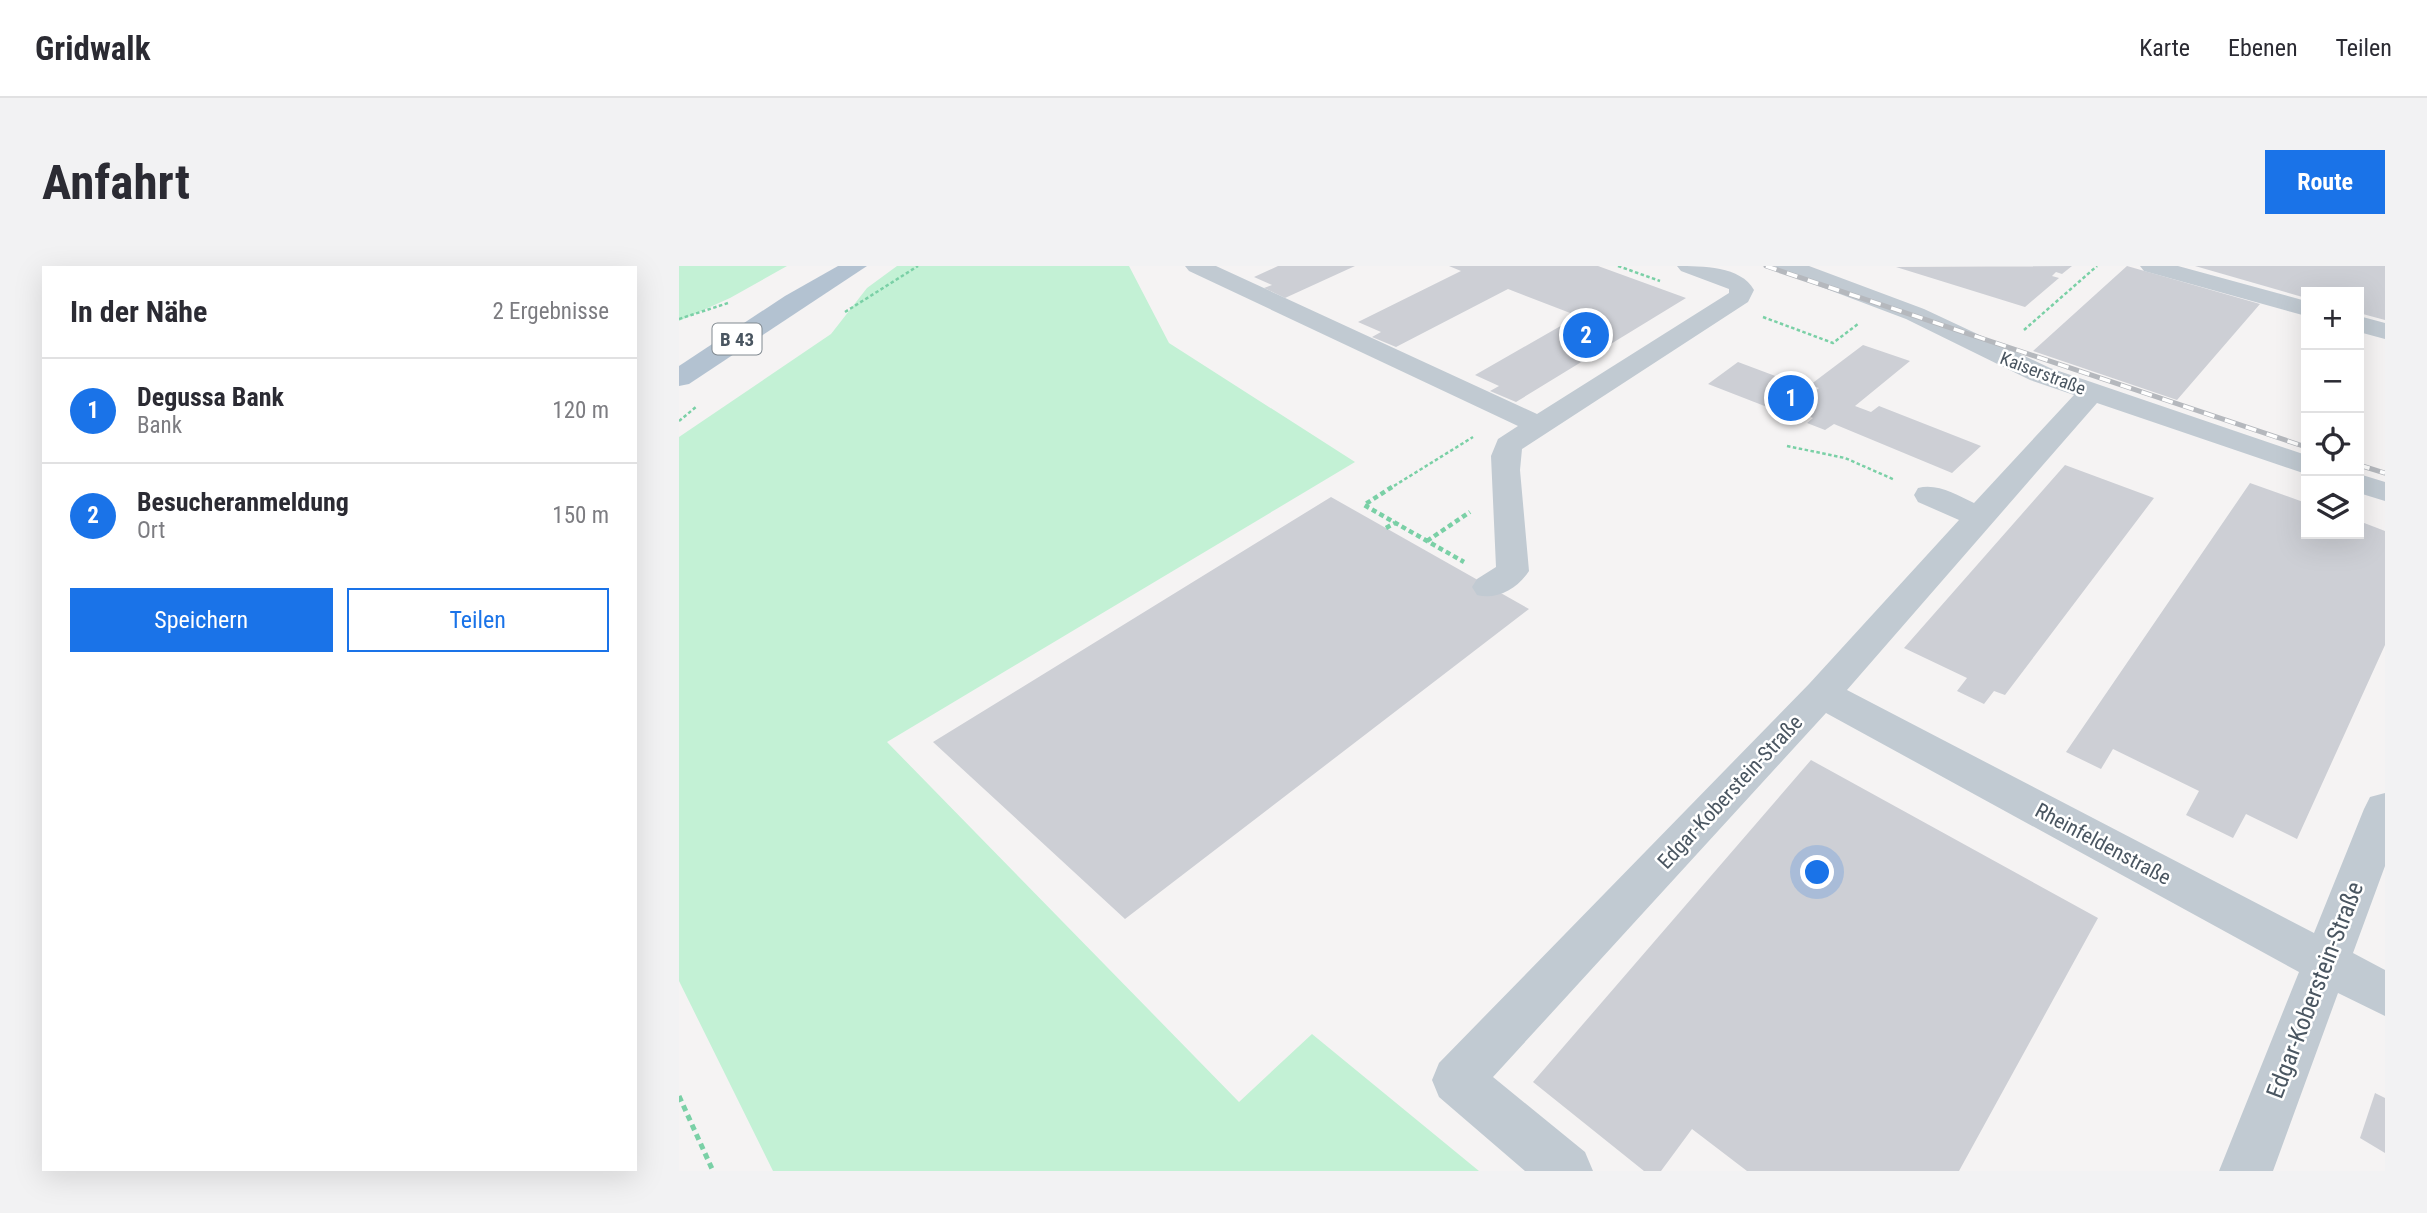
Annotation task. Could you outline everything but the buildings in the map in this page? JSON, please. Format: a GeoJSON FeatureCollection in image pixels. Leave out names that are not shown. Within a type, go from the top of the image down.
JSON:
{"type":"FeatureCollection","features":[{"type":"Feature","properties":{"kind":"main road","name":"B 43"},"geometry":{"type":"LineString","coordinates":[[679,378],[795,301],[855,266]]}},
{"type":"Feature","properties":{"kind":"main road","name":"B 43"},"geometry":{"type":"LineString","coordinates":[[679,351],[795,301]]}},
{"type":"Feature","properties":{"kind":"lane"},"geometry":{"type":"LineString","coordinates":[[1197,266],[1538,425]]}},
{"type":"Feature","properties":{"kind":"lane"},"geometry":{"type":"LineString","coordinates":[[1494,584],[1511,570],[1514,555],[1506,451],[1514,440],[1739,297],[1742,290],[1739,284],[1689,266]]}},
{"type":"Feature","properties":{"kind":"lane","name":"Kaiserstraße"},"geometry":{"type":"LineString","coordinates":[[1787,266],[1915,314],[1995,355],[2091,392],[2301,463]]}},
{"type":"Feature","properties":{"kind":"lane"},"geometry":{"type":"LineString","coordinates":[[2152,266],[2301,308]]}},
{"type":"Feature","properties":{"kind":"lane"},"geometry":{"type":"LineString","coordinates":[[2364,325],[2385,331]]}},
{"type":"Feature","properties":{"kind":"lane","name":"Edgar-Koberstein-Straße"},"geometry":{"type":"LineString","coordinates":[[1566,1171],[1457,1080],[1822,694],[2091,392]]}},
{"type":"Feature","properties":{"kind":"lane"},"geometry":{"type":"LineString","coordinates":[[2364,485],[2385,492]]}},
{"type":"Feature","properties":{"kind":"lane"},"geometry":{"type":"LineString","coordinates":[[1929,495],[1980,517]]}},
{"type":"Feature","properties":{"kind":"lane","name":"Rheinfeldenstraße"},"geometry":{"type":"LineString","coordinates":[[1822,694],[2385,994]]}},
{"type":"Feature","properties":{"kind":"lane","name":"Edgar-Koberstein-Straße"},"geometry":{"type":"LineString","coordinates":[[2246,1171],[2385,809]]}},
{"type":"Feature","properties":{"kind":"path"},"geometry":{"type":"LineString","coordinates":[[1618,266],[1666,283]]}},
{"type":"Feature","properties":{"kind":"path"},"geometry":{"type":"LineString","coordinates":[[1995,355],[2097,266]]}},
{"type":"Feature","properties":{"kind":"path"},"geometry":{"type":"LineString","coordinates":[[1787,446],[1845,458],[1929,495]]}},
{"type":"Feature","properties":{"kind":"path"},"geometry":{"type":"LineString","coordinates":[[1386,528],[1395,523],[1494,584]]}},
{"type":"Feature","properties":{"kind":"path"},"geometry":{"type":"LineString","coordinates":[[679,1096],[713,1171]]}},
{"type":"Feature","properties":{"kind":"green space"},"geometry":{"type":"Polygon","coordinates":[[[679,266],[787,266],[730,298],[679,321],[679,266]]]}},
{"type":"Feature","properties":{"kind":"green space"},"geometry":{"type":"Polygon","coordinates":[[[897,266],[1129,266],[1169,343],[1355,462],[887,742],[1239,1102],[1312,1034],[1479,1171],[773,1171],[679,981],[679,437],[831,334],[867,288],[897,266]]]}},
{"type":"Feature","properties":{"kind":"railway"},"geometry":{"type":"LineString","coordinates":[[1766,266],[2301,445]]}},
{"type":"Feature","properties":{"kind":"railway"},"geometry":{"type":"LineString","coordinates":[[2364,467],[2385,473]]}},
{"type":"Feature","properties":{"kind":"place","name":"Besucheranmeldung"},"geometry":{"type":"Point","coordinates":[1586,335]}},
{"type":"Feature","properties":{"kind":"place","name":"Degussa Bank"},"geometry":{"type":"Point","coordinates":[1791,398]}}]}
